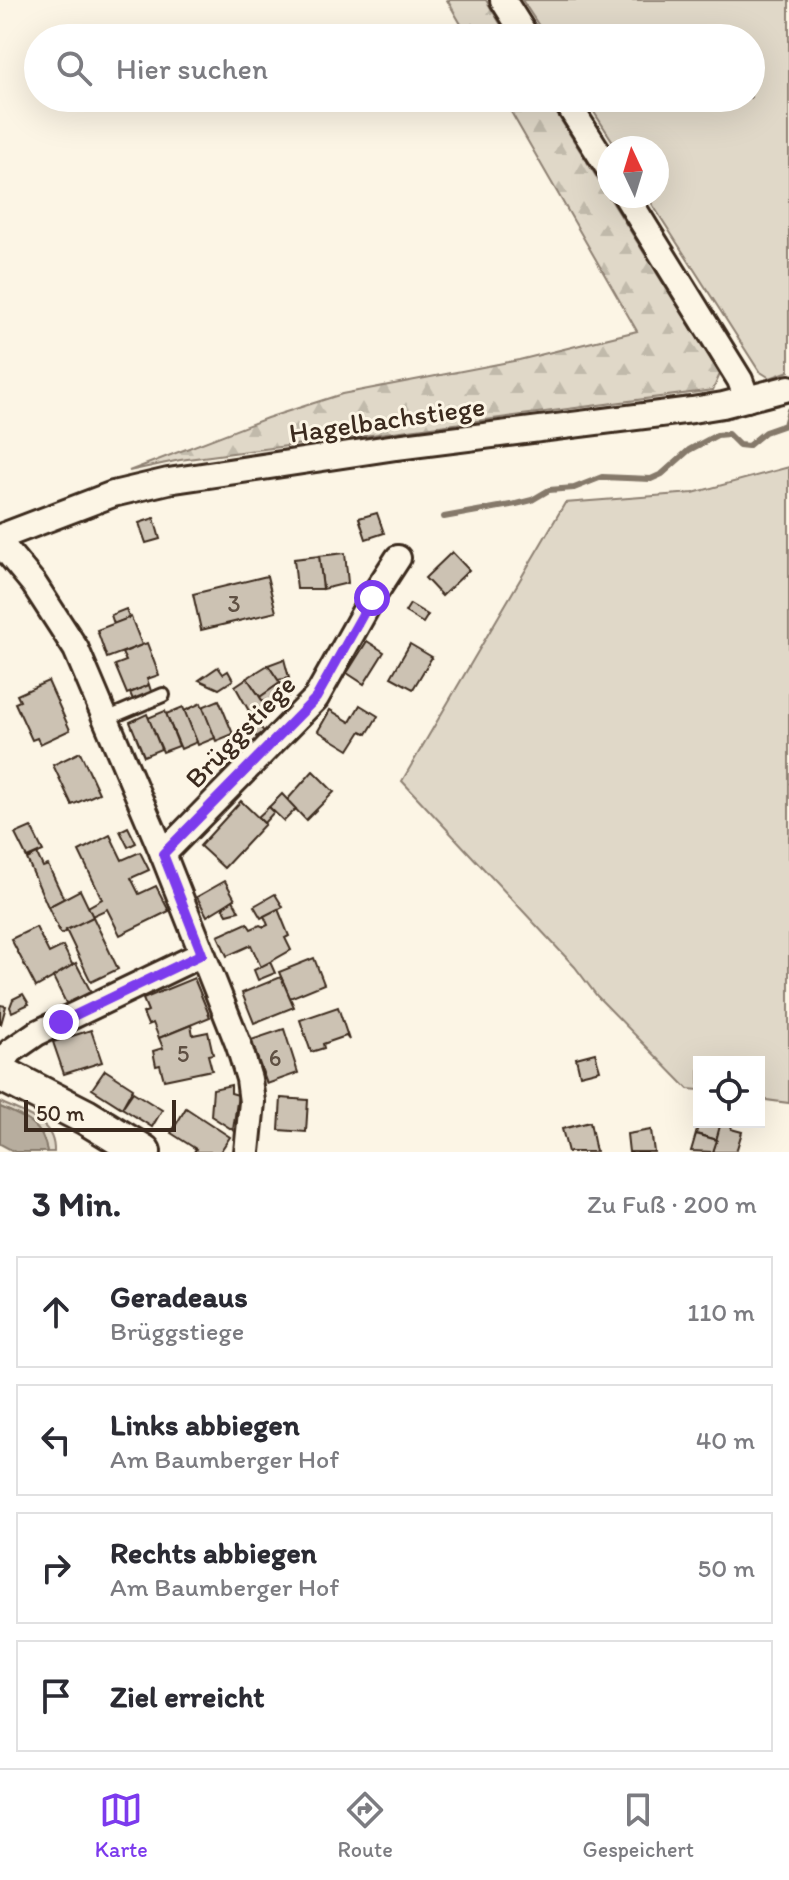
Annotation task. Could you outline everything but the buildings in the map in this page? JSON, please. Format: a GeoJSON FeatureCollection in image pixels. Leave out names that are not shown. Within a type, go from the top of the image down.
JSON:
{"type":"FeatureCollection","features":[{"type":"Feature","properties":{"kind":"main road"},"geometry":{"type":"LineString","coordinates":[[0,1073],[86,1117],[143,1152]]}},
{"type":"Feature","properties":{"kind":"street"},"geometry":{"type":"LineString","coordinates":[[503,0],[518,24]]}},
{"type":"Feature","properties":{"kind":"street"},"geometry":{"type":"LineString","coordinates":[[573,112],[597,150]]}},
{"type":"Feature","properties":{"kind":"street"},"geometry":{"type":"LineString","coordinates":[[633,208],[740,380],[747,399]]}},
{"type":"Feature","properties":{"kind":"street","name":"Hagelbachstiege"},"geometry":{"type":"LineString","coordinates":[[0,537],[113,494],[168,481],[396,447],[692,410],[789,388]]}},
{"type":"Feature","properties":{"kind":"street"},"geometry":{"type":"LineString","coordinates":[[0,537],[76,649],[163,854],[228,1017],[249,1079],[252,1102],[247,1152]]}},
{"type":"Feature","properties":{"kind":"street","name":"Brüggstiege"},"geometry":{"type":"LineString","coordinates":[[163,854],[316,698],[398,558]]}},
{"type":"Feature","properties":{"kind":"street"},"geometry":{"type":"LineString","coordinates":[[0,1066],[11,1051],[37,1033],[202,954]]}},
{"type":"Feature","properties":{"kind":"lane"},"geometry":{"type":"LineString","coordinates":[[106,719],[163,695]]}},
{"type":"Feature","properties":{"kind":"green space"},"geometry":{"type":"Polygon","coordinates":[[[447,0],[486,0],[501,24],[461,24],[447,0]]]}},
{"type":"Feature","properties":{"kind":"green space"},"geometry":{"type":"Polygon","coordinates":[[[522,0],[789,0],[789,371],[770,378],[759,371],[655,208],[669,208],[669,136],[609,136],[594,112],[765,112],[765,24],[538,24],[522,0]]]}},
{"type":"Feature","properties":{"kind":"green space"},"geometry":{"type":"Polygon","coordinates":[[[511,112],[556,112],[597,178],[597,208],[616,208],[720,374],[713,390],[180,460],[129,471],[267,418],[342,394],[519,360],[637,331],[511,112]]]}},
{"type":"Feature","properties":{"kind":"green space"},"geometry":{"type":"Polygon","coordinates":[[[789,467],[789,1103],[765,1100],[765,1056],[693,1056],[693,1089],[688,1089],[597,996],[575,967],[402,781],[565,503],[693,493],[789,467]]]}},
{"type":"Feature","properties":{"kind":"green space"},"geometry":{"type":"Polygon","coordinates":[[[0,1102],[44,1125],[53,1141],[54,1152],[47,1152],[37,1128],[0,1107],[0,1102]]]}},
{"type":"Feature","properties":{"kind":"shaded area"},"geometry":{"type":"Polygon","coordinates":[[[0,1107],[37,1128],[47,1152],[15,1152],[0,1144],[0,1107]]]}},
{"type":"Feature","properties":{"kind":"waterway"},"geometry":{"type":"LineString","coordinates":[[444,517],[532,500],[549,490],[574,488],[602,477],[651,479],[662,474],[689,450],[717,435],[728,434],[739,445],[748,446],[765,432],[785,425],[789,410]]}},
{"type":"Feature","properties":{"kind":"route"},"geometry":{"type":"LineString","coordinates":[[61,1022],[202,954],[163,854],[316,698],[372,598]]}}]}
